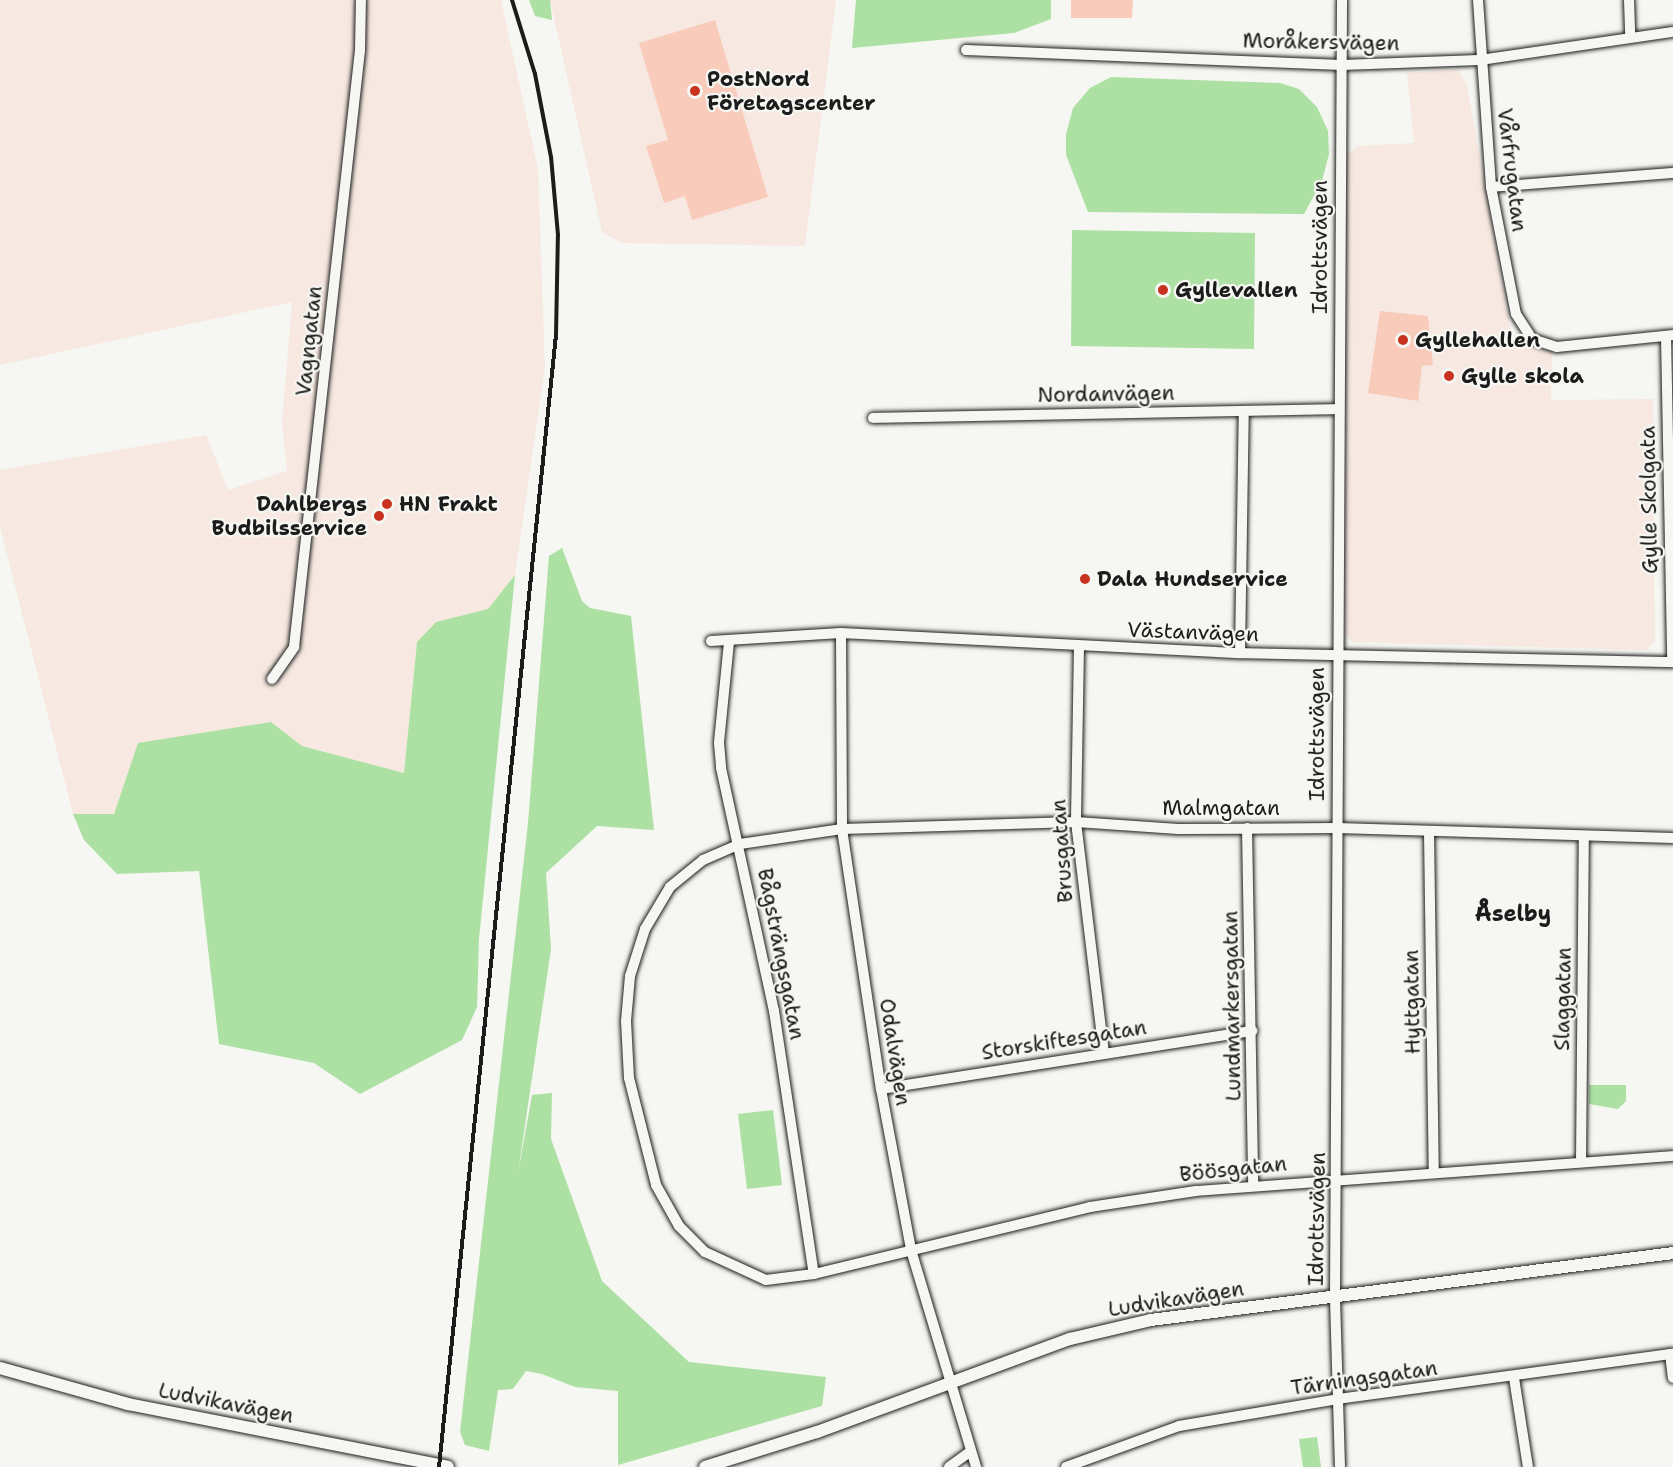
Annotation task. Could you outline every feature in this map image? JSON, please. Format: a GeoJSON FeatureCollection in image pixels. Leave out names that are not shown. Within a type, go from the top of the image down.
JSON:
{"type":"FeatureCollection","features":[{"type":"Feature","properties":{"kind":"street","name":"Vagngatan"},"geometry":{"type":"LineString","coordinates":[[272,679],[294,647],[360,50],[361,0]]}},
{"type":"Feature","properties":{"kind":"street","name":"Idrottsvägen"},"geometry":{"type":"LineString","coordinates":[[1340,1467],[1335,1298],[1339,1180],[1337,656],[1342,0]]}},
{"type":"Feature","properties":{"kind":"street","name":"Vårfrugatan"},"geometry":{"type":"LineString","coordinates":[[1478,0],[1480,60],[1491,187],[1516,314],[1532,339],[1557,347],[1669,335]]}},
{"type":"Feature","properties":{"kind":"street"},"geometry":{"type":"LineString","coordinates":[[1629,0],[1630,36]]}},
{"type":"Feature","properties":{"kind":"street","name":"Moråkersvägen"},"geometry":{"type":"LineString","coordinates":[[966,50],[1342,65],[1480,60],[1630,36],[1673,32]]}},
{"type":"Feature","properties":{"kind":"street"},"geometry":{"type":"LineString","coordinates":[[1491,187],[1673,173]]}},
{"type":"Feature","properties":{"kind":"street","name":"Gylle Skolgata"},"geometry":{"type":"LineString","coordinates":[[1669,335],[1672,662]]}},
{"type":"Feature","properties":{"kind":"street","name":"Nordanvägen"},"geometry":{"type":"LineString","coordinates":[[873,418],[1339,410]]}},
{"type":"Feature","properties":{"kind":"street"},"geometry":{"type":"LineString","coordinates":[[1239,653],[1244,411]]}},
{"type":"Feature","properties":{"kind":"street","name":"Västanvägen"},"geometry":{"type":"LineString","coordinates":[[711,641],[729,642],[841,633],[1079,647],[1239,653],[1672,662]]}},
{"type":"Feature","properties":{"kind":"street","name":"Odalvägen"},"geometry":{"type":"LineString","coordinates":[[841,633],[842,829],[880,1089],[911,1250],[976,1467]]}},
{"type":"Feature","properties":{"kind":"street","name":"Bågsträngsgatan"},"geometry":{"type":"LineString","coordinates":[[729,642],[719,743],[774,1011],[814,1274]]}},
{"type":"Feature","properties":{"kind":"street","name":"Brusgatan"},"geometry":{"type":"LineString","coordinates":[[1079,647],[1076,822],[1104,1052]]}},
{"type":"Feature","properties":{"kind":"street","name":"Malmgatan"},"geometry":{"type":"LineString","coordinates":[[740,844],[842,829],[1076,822],[1673,838]]}},
{"type":"Feature","properties":{"kind":"street","name":"Lundmarkersgatan"},"geometry":{"type":"LineString","coordinates":[[1247,828],[1253,1031],[1253,1184]]}},
{"type":"Feature","properties":{"kind":"street","name":"Hyttgatan"},"geometry":{"type":"LineString","coordinates":[[1429,831],[1434,1173]]}},
{"type":"Feature","properties":{"kind":"street","name":"Slaggatan"},"geometry":{"type":"LineString","coordinates":[[1581,1162],[1584,836]]}},
{"type":"Feature","properties":{"kind":"street","name":"Böösgatan"},"geometry":{"type":"LineString","coordinates":[[740,844],[704,860],[670,887],[645,929],[630,976],[629,1078],[656,1185],[679,1226],[705,1252],[739,1271],[766,1280],[814,1274],[1090,1207],[1253,1184],[1673,1156]]}},
{"type":"Feature","properties":{"kind":"street","name":"Storskiftesgatan"},"geometry":{"type":"LineString","coordinates":[[880,1089],[1104,1052],[1253,1031]]}},
{"type":"Feature","properties":{"kind":"street","name":"Ludvikavägen"},"geometry":{"type":"LineString","coordinates":[[705,1467],[817,1432],[949,1381],[1070,1339],[1151,1320],[1673,1253]]}},
{"type":"Feature","properties":{"kind":"street"},"geometry":{"type":"LineString","coordinates":[[1672,1354],[1673,1378]]}},
{"type":"Feature","properties":{"kind":"street","name":"Tärningsgatan"},"geometry":{"type":"LineString","coordinates":[[1066,1467],[1179,1426],[1338,1399],[1514,1378],[1672,1354]]}},
{"type":"Feature","properties":{"kind":"street","name":"Ludvikavägen"},"geometry":{"type":"LineString","coordinates":[[0,1368],[140,1407],[448,1467]]}},
{"type":"Feature","properties":{"kind":"street"},"geometry":{"type":"LineString","coordinates":[[1514,1378],[1528,1467]]}},
{"type":"Feature","properties":{"kind":"street"},"geometry":{"type":"LineString","coordinates":[[949,1467],[970,1452]]}},
{"type":"Feature","properties":{"kind":"shaded area"},"geometry":{"type":"Polygon","coordinates":[[[0,0],[501,0],[538,169],[545,366],[515,575],[488,609],[436,622],[417,642],[404,773],[302,746],[271,722],[114,814],[73,814],[0,527],[0,470],[206,435],[228,490],[287,471],[282,422],[292,302],[0,365],[0,0]]]}},
{"type":"Feature","properties":{"kind":"shaded area"},"geometry":{"type":"Polygon","coordinates":[[[550,0],[836,0],[805,246],[622,243],[602,232],[550,0]]]}},
{"type":"Feature","properties":{"kind":"shaded area","name":"Gylle skola"},"geometry":{"type":"Polygon","coordinates":[[[1458,69],[1467,85],[1512,339],[1552,352],[1551,400],[1653,399],[1655,640],[1647,650],[1352,642],[1346,635],[1346,156],[1357,146],[1414,143],[1407,73],[1458,69]]]}},
{"type":"Feature","properties":{"kind":"green space"},"geometry":{"type":"Polygon","coordinates":[[[529,0],[550,0],[552,20],[535,16],[529,0]]]}},
{"type":"Feature","properties":{"kind":"green space"},"geometry":{"type":"Polygon","coordinates":[[[856,0],[1051,0],[1051,19],[1014,33],[852,48],[856,0]]]}},
{"type":"Feature","properties":{"kind":"green space"},"geometry":{"type":"Polygon","coordinates":[[[1111,77],[1280,83],[1299,89],[1317,107],[1328,131],[1329,154],[1322,181],[1304,214],[1088,212],[1066,155],[1066,134],[1073,108],[1090,88],[1111,77]]]}},
{"type":"Feature","properties":{"kind":"green space","name":"Gyllevallen"},"geometry":{"type":"Polygon","coordinates":[[[1072,230],[1255,233],[1254,349],[1071,346],[1072,230]]]}},
{"type":"Feature","properties":{"kind":"green space"},"geometry":{"type":"Polygon","coordinates":[[[562,548],[582,601],[590,608],[631,616],[654,830],[597,826],[546,873],[551,949],[518,1173],[532,1095],[552,1093],[551,1139],[602,1281],[689,1362],[826,1377],[822,1406],[618,1465],[618,1391],[575,1387],[542,1374],[526,1371],[513,1389],[498,1390],[489,1451],[465,1445],[460,1432],[528,823],[549,556],[562,548]]]}},
{"type":"Feature","properties":{"kind":"green space"},"geometry":{"type":"Polygon","coordinates":[[[515,575],[479,939],[477,1007],[462,1040],[360,1094],[314,1063],[219,1044],[199,871],[117,874],[84,840],[73,814],[114,814],[138,743],[271,722],[302,746],[404,773],[417,642],[436,622],[488,609],[515,575]]]}},
{"type":"Feature","properties":{"kind":"green space"},"geometry":{"type":"Polygon","coordinates":[[[1589,1085],[1626,1085],[1626,1101],[1618,1109],[1589,1104],[1589,1085]]]}},
{"type":"Feature","properties":{"kind":"green space"},"geometry":{"type":"Polygon","coordinates":[[[773,1110],[782,1185],[747,1189],[738,1114],[773,1110]]]}},
{"type":"Feature","properties":{"kind":"green space"},"geometry":{"type":"Polygon","coordinates":[[[1317,1437],[1321,1467],[1303,1467],[1299,1439],[1317,1437]]]}},
{"type":"Feature","properties":{"kind":"building"},"geometry":{"type":"Polygon","coordinates":[[[1071,0],[1133,0],[1132,18],[1071,18],[1071,0]]]}},
{"type":"Feature","properties":{"kind":"building","name":"PostNord Företagscenter"},"geometry":{"type":"Polygon","coordinates":[[[715,20],[768,197],[692,220],[685,196],[664,203],[646,146],[668,140],[639,43],[715,20]]]}},
{"type":"Feature","properties":{"kind":"building","name":"Gyllehallen"},"geometry":{"type":"Polygon","coordinates":[[[1380,311],[1428,316],[1433,365],[1422,366],[1418,401],[1368,393],[1380,311]]]}},
{"type":"Feature","properties":{"kind":"railway"},"geometry":{"type":"LineString","coordinates":[[439,1467],[556,335],[558,235],[551,157],[535,74],[512,0]]}},
{"type":"Feature","properties":{"kind":"place","name":"PostNord Företagscenter"},"geometry":{"type":"Point","coordinates":[695,91]}},
{"type":"Feature","properties":{"kind":"place","name":"Gyllevallen"},"geometry":{"type":"Point","coordinates":[1163,290]}},
{"type":"Feature","properties":{"kind":"place","name":"Gyllehallen"},"geometry":{"type":"Point","coordinates":[1403,340]}},
{"type":"Feature","properties":{"kind":"place","name":"Gylle skola"},"geometry":{"type":"Point","coordinates":[1449,376]}},
{"type":"Feature","properties":{"kind":"place","name":"HN Frakt"},"geometry":{"type":"Point","coordinates":[387,504]}},
{"type":"Feature","properties":{"kind":"place","name":"Dahlbergs Budbilsservice"},"geometry":{"type":"Point","coordinates":[379,516]}},
{"type":"Feature","properties":{"kind":"place","name":"Dala Hundservice"},"geometry":{"type":"Point","coordinates":[1085,579]}},
{"type":"Feature","properties":{"kind":"district","name":"Åselby"},"geometry":{"type":"Point","coordinates":[1513,914]}}]}
